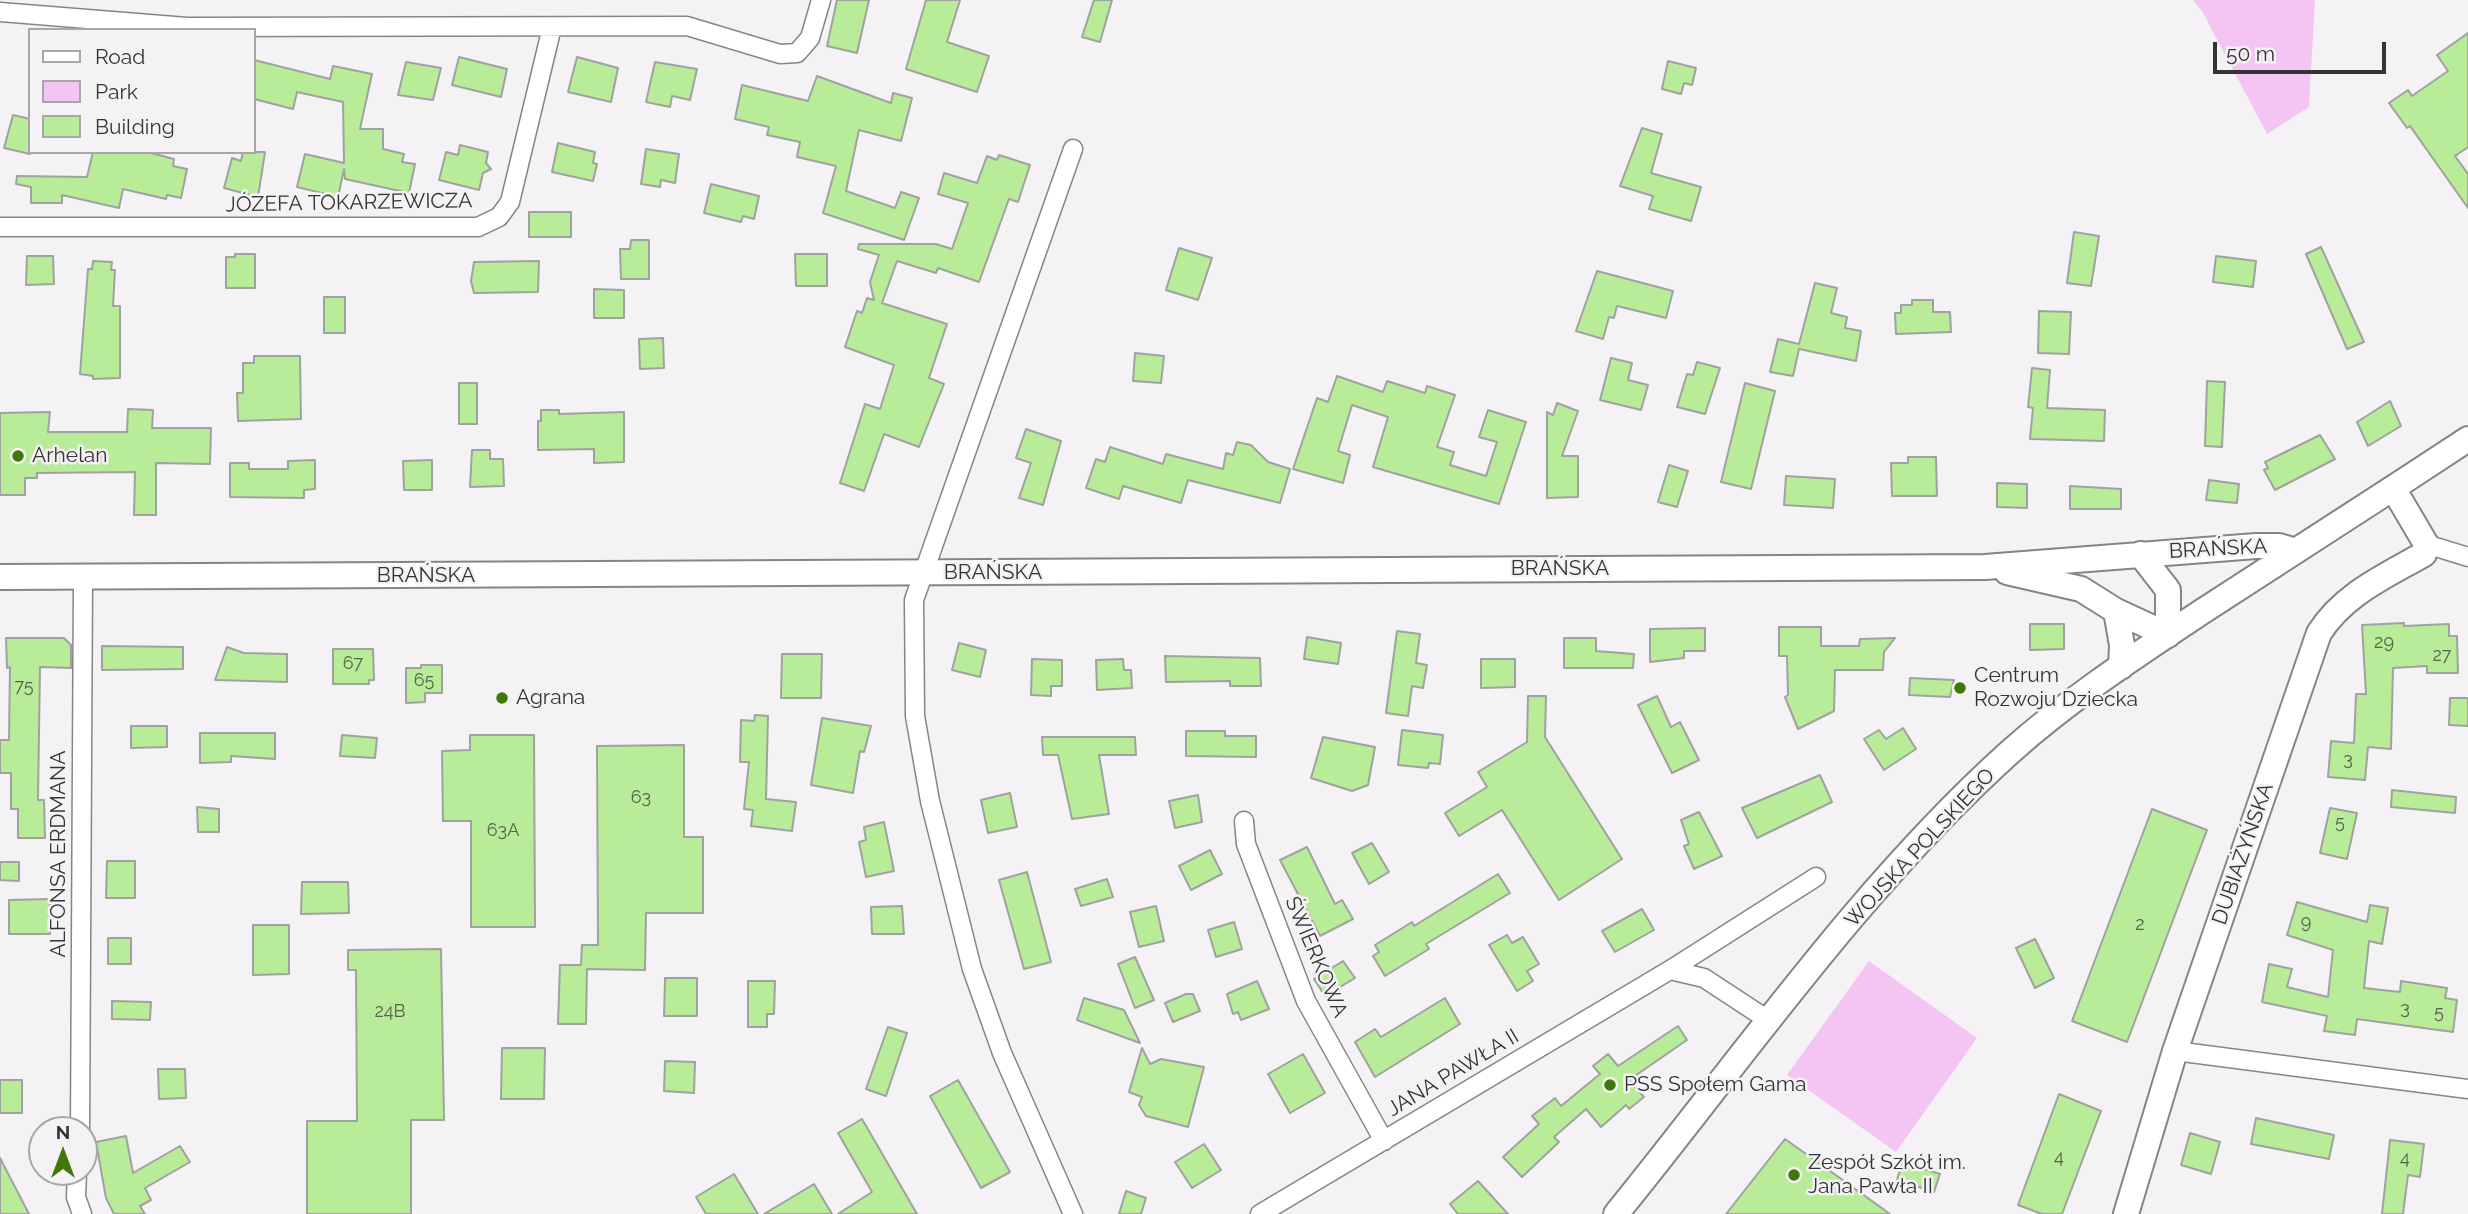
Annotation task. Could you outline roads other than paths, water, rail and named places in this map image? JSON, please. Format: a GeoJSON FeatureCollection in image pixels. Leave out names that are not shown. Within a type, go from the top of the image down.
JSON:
{"type":"FeatureCollection","features":[{"type":"Feature","properties":{"kind":"street"},"geometry":{"type":"LineString","coordinates":[[0,12],[187,27],[687,26],[780,54],[797,52],[810,38],[821,0]]}},
{"type":"Feature","properties":{"kind":"street","name":"JÓZEFA TOKARZEWICZA"},"geometry":{"type":"LineString","coordinates":[[0,227],[478,227],[499,217],[510,202],[552,27]]}},
{"type":"Feature","properties":{"kind":"street"},"geometry":{"type":"LineString","coordinates":[[1073,149],[914,600],[915,716],[930,801],[972,969],[1002,1053],[1073,1214]]}},
{"type":"Feature","properties":{"kind":"street","name":"WOJSKA POLSKIEGO"},"geometry":{"type":"LineString","coordinates":[[1616,1214],[1768,1020],[1957,801],[2011,750],[2168,635],[2468,439]]}},
{"type":"Feature","properties":{"kind":"street"},"geometry":{"type":"LineString","coordinates":[[2393,488],[2426,544],[2468,556]]}},
{"type":"Feature","properties":{"kind":"street","name":"DUBIAŻYŃSKA"},"geometry":{"type":"LineString","coordinates":[[2126,1214],[2175,1051],[2319,633],[2331,613],[2348,597],[2424,554],[2426,544]]}},
{"type":"Feature","properties":{"kind":"street","name":"BRAŃSKA"},"geometry":{"type":"LineString","coordinates":[[0,577],[1985,567],[2256,545],[2279,545],[2296,551]]}},
{"type":"Feature","properties":{"kind":"street","name":"BRAŃSKA"},"geometry":{"type":"LineString","coordinates":[[1985,567],[2081,589],[2116,611],[2168,635],[2168,590],[2140,554]]}},
{"type":"Feature","properties":{"kind":"street","name":"ALFONSA ERDMANA"},"geometry":{"type":"LineString","coordinates":[[80,1116],[83,577]]}},
{"type":"Feature","properties":{"kind":"street"},"geometry":{"type":"LineString","coordinates":[[2116,611],[2122,645],[2121,667]]}},
{"type":"Feature","properties":{"kind":"street","name":"ŚWIERKOWA"},"geometry":{"type":"LineString","coordinates":[[1244,821],[1246,844],[1306,1001],[1384,1141]]}},
{"type":"Feature","properties":{"kind":"street","name":"JANA PAWŁA II"},"geometry":{"type":"LineString","coordinates":[[1260,1214],[1670,970],[1816,877]]}},
{"type":"Feature","properties":{"kind":"street"},"geometry":{"type":"LineString","coordinates":[[1670,970],[1704,978],[1768,1020]]}},
{"type":"Feature","properties":{"kind":"street"},"geometry":{"type":"LineString","coordinates":[[2175,1051],[2468,1089]]}},
{"type":"Feature","properties":{"kind":"street"},"geometry":{"type":"LineString","coordinates":[[76,1186],[76,1197],[82,1214]]}},
{"type":"Feature","properties":{"kind":"place","name":"Arhelan"},"geometry":{"type":"Point","coordinates":[18,456]}},
{"type":"Feature","properties":{"kind":"place","name":"Centrum Rozwoju Dziecka"},"geometry":{"type":"Point","coordinates":[1960,688]}},
{"type":"Feature","properties":{"kind":"place","name":"Agrana"},"geometry":{"type":"Point","coordinates":[502,698]}},
{"type":"Feature","properties":{"kind":"place","name":"PSS Społem Gama"},"geometry":{"type":"Point","coordinates":[1610,1085]}},
{"type":"Feature","properties":{"kind":"place","name":"Zespół Szkół im. Jana Pawła II"},"geometry":{"type":"Point","coordinates":[1794,1175]}}]}
